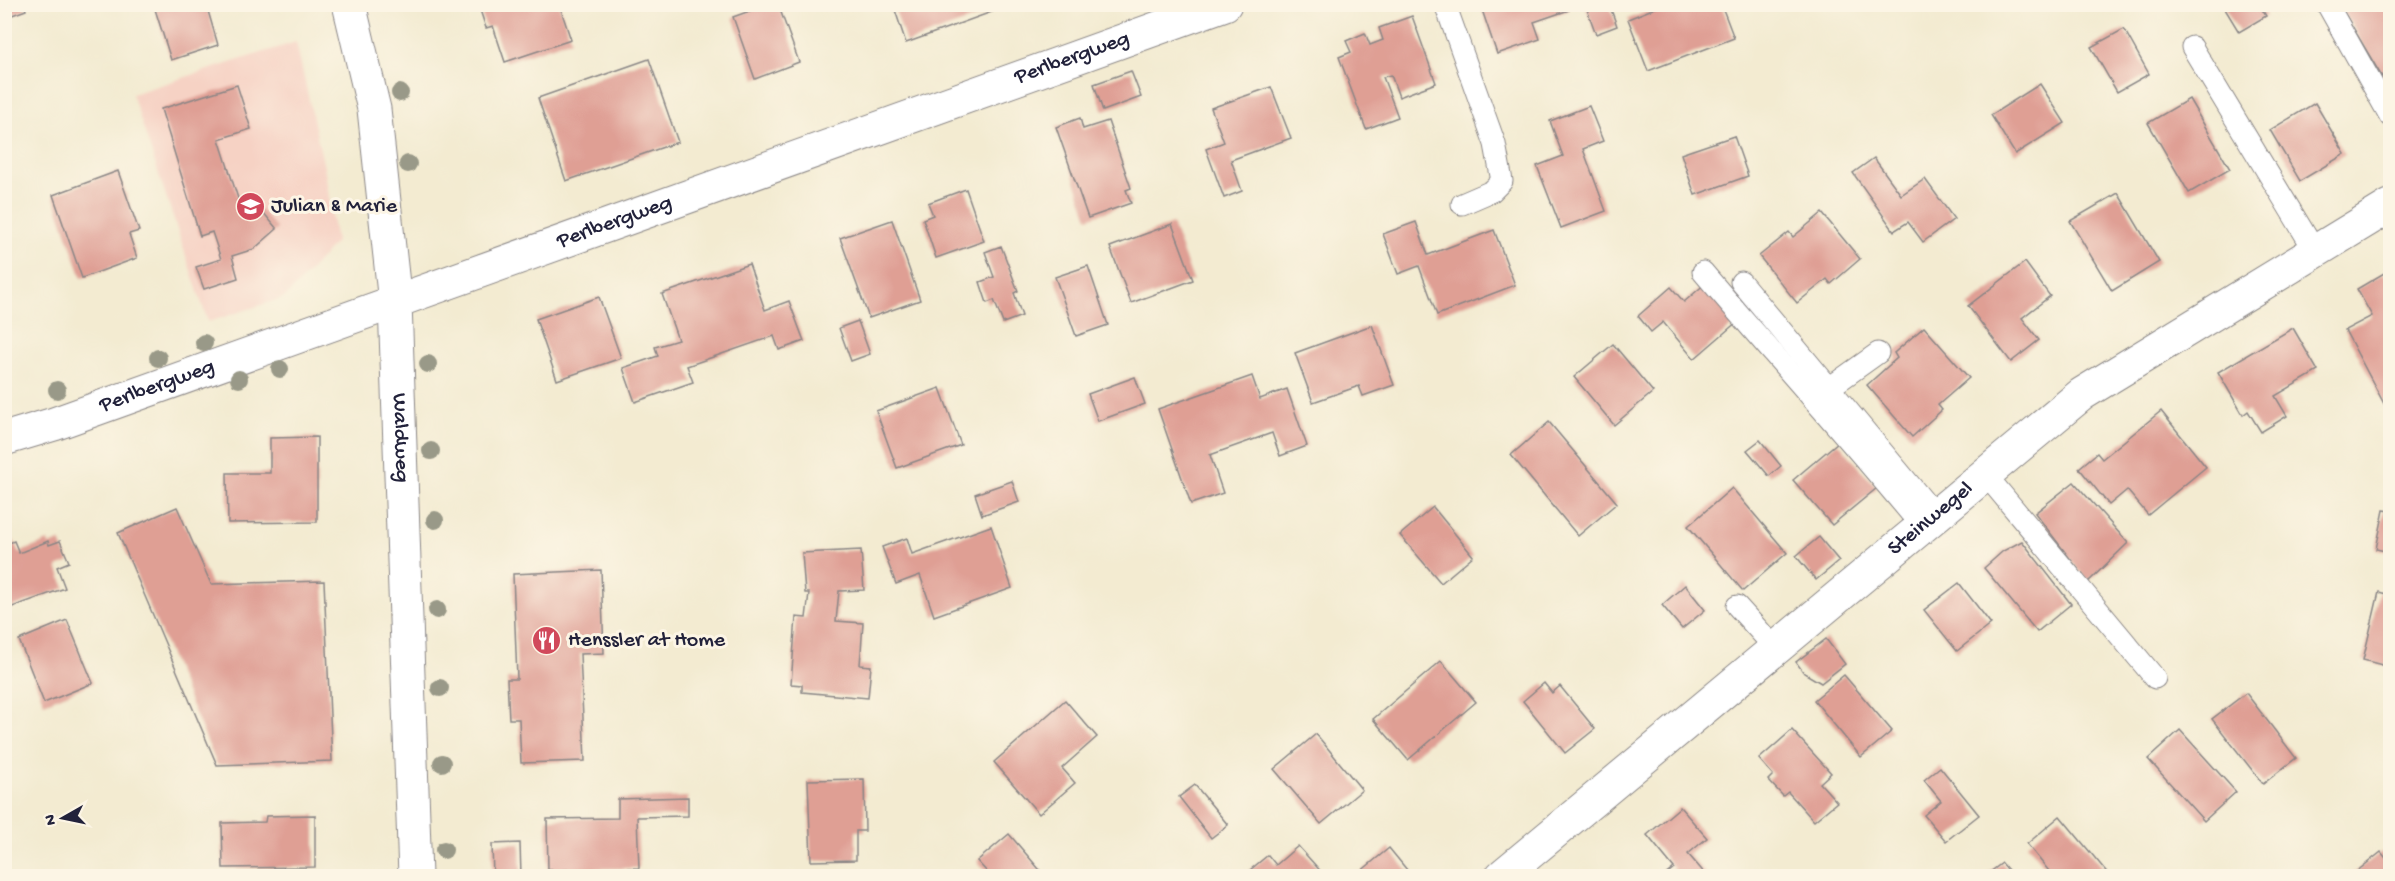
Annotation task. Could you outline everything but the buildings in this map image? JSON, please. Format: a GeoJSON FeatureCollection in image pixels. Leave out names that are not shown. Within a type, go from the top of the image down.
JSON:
{"type":"FeatureCollection","features":[{"type":"Feature","properties":{"kind":"street","name":"Waldweg"},"geometry":{"type":"LineString","coordinates":[[349,4],[374,109],[394,303],[414,876]]}},
{"type":"Feature","properties":{"kind":"street","name":"Perlbergweg"},"geometry":{"type":"LineString","coordinates":[[4,439],[54,424],[394,303],[1203,8]]}},
{"type":"Feature","properties":{"kind":"street","name":"Steinwegel"},"geometry":{"type":"LineString","coordinates":[[1502,876],[2082,394],[2391,206]]}},
{"type":"Feature","properties":{"kind":"lane"},"geometry":{"type":"LineString","coordinates":[[1444,4],[1495,144],[1502,181],[1492,190],[1462,204]]}},
{"type":"Feature","properties":{"kind":"lane"},"geometry":{"type":"LineString","coordinates":[[2327,4],[2391,116]]}},
{"type":"Feature","properties":{"kind":"lane"},"geometry":{"type":"LineString","coordinates":[[2192,46],[2315,251]]}},
{"type":"Feature","properties":{"kind":"lane"},"geometry":{"type":"LineString","coordinates":[[1703,272],[1759,338],[1929,522]]}},
{"type":"Feature","properties":{"kind":"lane"},"geometry":{"type":"LineString","coordinates":[[1741,282],[1829,388],[1929,522]]}},
{"type":"Feature","properties":{"kind":"lane"},"geometry":{"type":"LineString","coordinates":[[1829,388],[1878,353]]}},
{"type":"Feature","properties":{"kind":"lane"},"geometry":{"type":"LineString","coordinates":[[1985,474],[2155,678]]}},
{"type":"Feature","properties":{"kind":"lane"},"geometry":{"type":"LineString","coordinates":[[1737,606],[1776,649]]}},
{"type":"Feature","properties":{"kind":"shaded area","name":"Julian & Marie"},"geometry":{"type":"Polygon","coordinates":[[[296,42],[325,172],[336,242],[286,297],[208,322],[132,94],[296,42]]]}},
{"type":"Feature","properties":{"kind":"place","name":"Julian & Marie"},"geometry":{"type":"Point","coordinates":[250,207]}},
{"type":"Feature","properties":{"kind":"place","name":"Henssler at Home"},"geometry":{"type":"Point","coordinates":[547,641]}}]}
